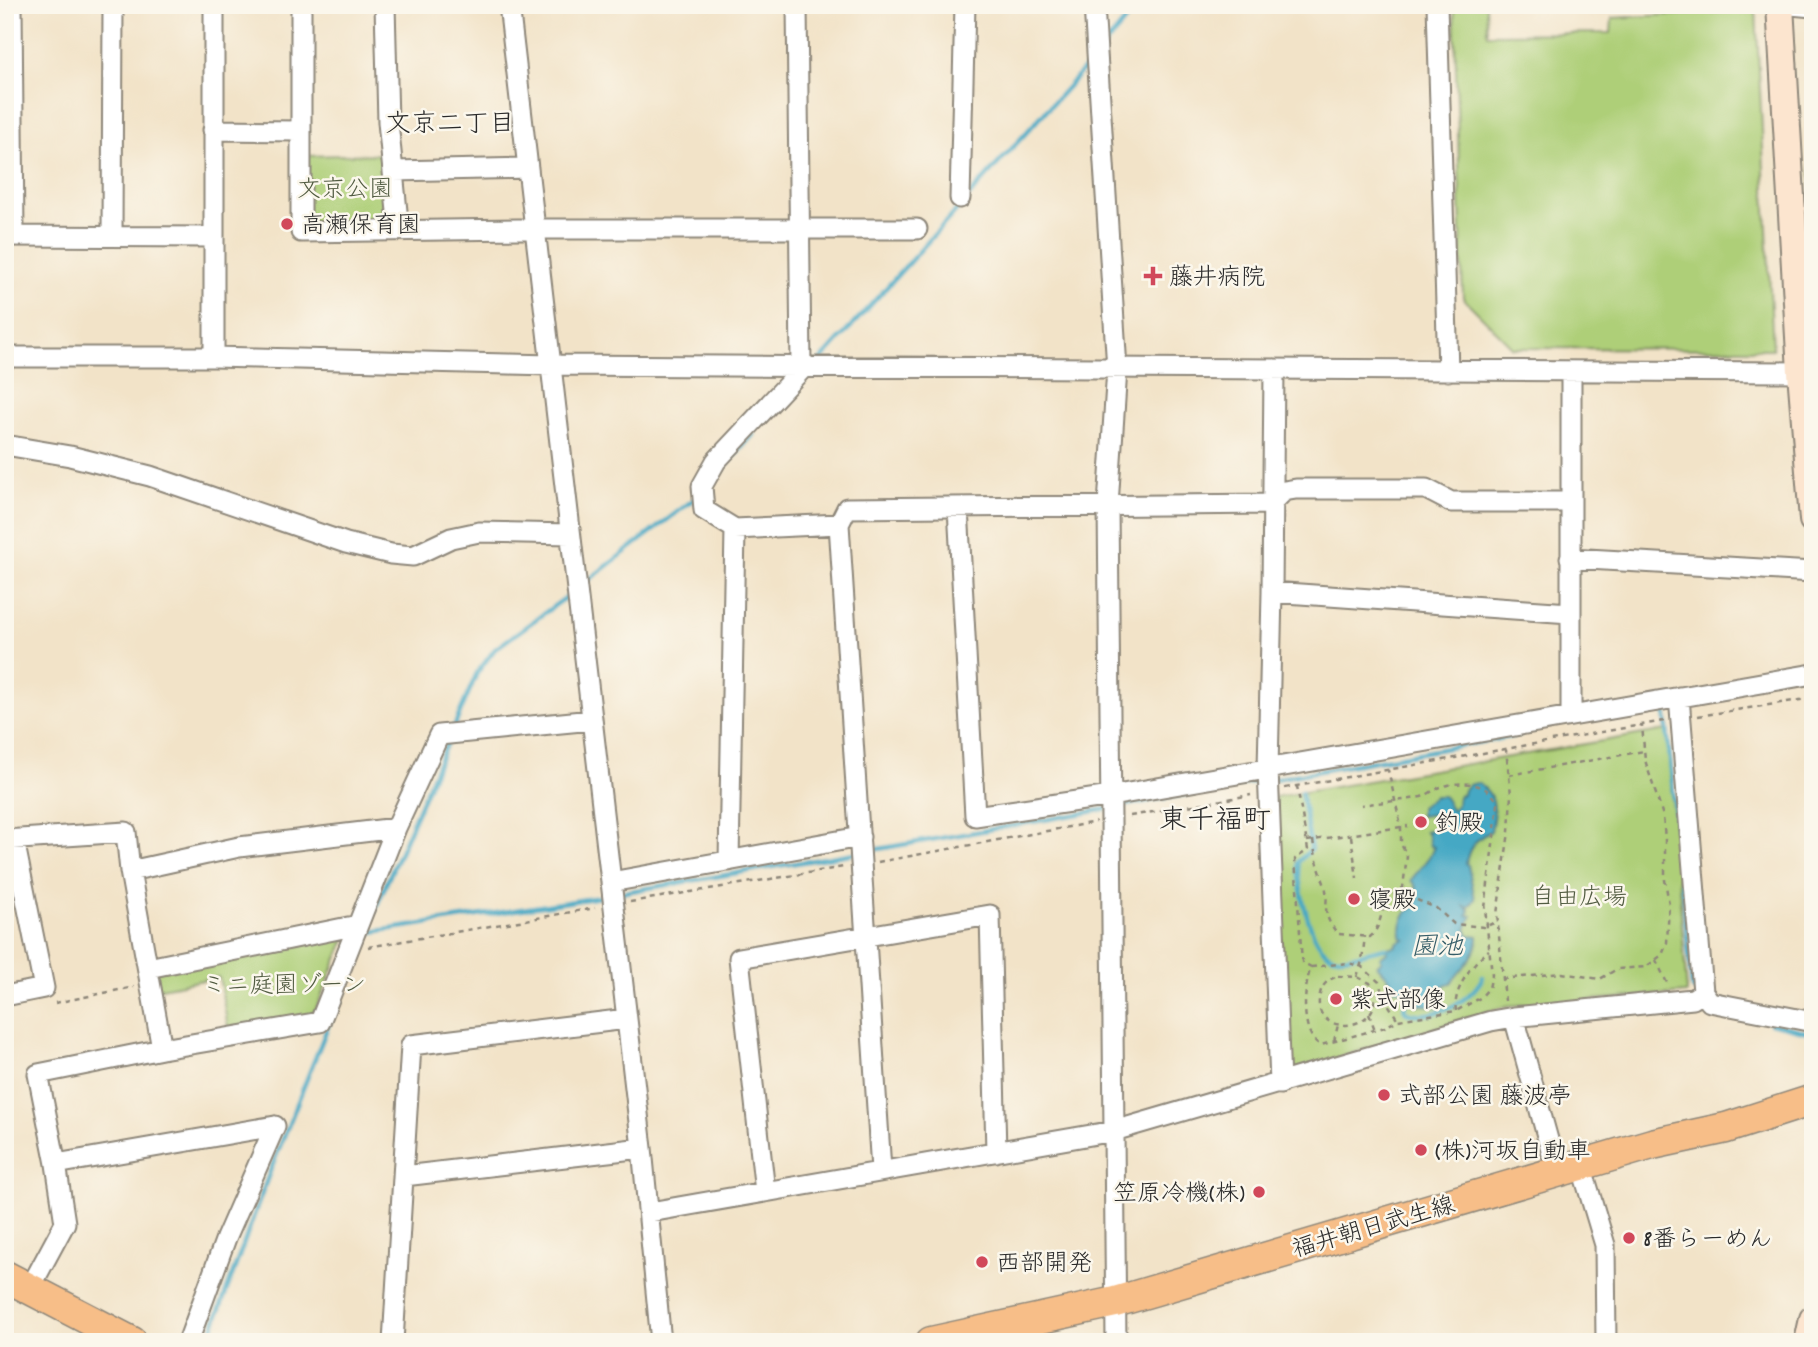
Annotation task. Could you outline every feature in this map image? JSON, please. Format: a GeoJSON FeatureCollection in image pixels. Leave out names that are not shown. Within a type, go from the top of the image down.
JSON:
{"type":"FeatureCollection","features":[{"type":"Feature","properties":{"kind":"main road","name":"福井朝日武生線"},"geometry":{"type":"LineString","coordinates":[[931,1342],[1115,1302],[1652,1144],[1726,1128],[1813,1100]]}},
{"type":"Feature","properties":{"kind":"main road"},"geometry":{"type":"LineString","coordinates":[[17,1283],[132,1342]]}},
{"type":"Feature","properties":{"kind":"street"},"geometry":{"type":"LineString","coordinates":[[12,5],[9,236],[213,237]]}},
{"type":"Feature","properties":{"kind":"street"},"geometry":{"type":"LineString","coordinates":[[112,236],[113,5]]}},
{"type":"Feature","properties":{"kind":"street"},"geometry":{"type":"LineString","coordinates":[[214,5],[214,357]]}},
{"type":"Feature","properties":{"kind":"street"},"geometry":{"type":"LineString","coordinates":[[301,5],[301,232],[917,229]]}},
{"type":"Feature","properties":{"kind":"street"},"geometry":{"type":"LineString","coordinates":[[385,5],[388,122],[399,231]]}},
{"type":"Feature","properties":{"kind":"street"},"geometry":{"type":"LineString","coordinates":[[509,5],[650,1212],[661,1342]]}},
{"type":"Feature","properties":{"kind":"street"},"geometry":{"type":"LineString","coordinates":[[797,5],[799,229],[804,365],[716,461],[702,486],[704,510],[735,529],[839,524]]}},
{"type":"Feature","properties":{"kind":"street"},"geometry":{"type":"LineString","coordinates":[[960,198],[965,5]]}},
{"type":"Feature","properties":{"kind":"street"},"geometry":{"type":"LineString","coordinates":[[1094,5],[1117,369],[1108,505],[1116,1342]]}},
{"type":"Feature","properties":{"kind":"street"},"geometry":{"type":"LineString","coordinates":[[1437,5],[1448,371]]}},
{"type":"Feature","properties":{"kind":"street"},"geometry":{"type":"LineString","coordinates":[[1780,5],[1801,372],[1810,449],[1813,520]]}},
{"type":"Feature","properties":{"kind":"street"},"geometry":{"type":"LineString","coordinates":[[1791,5],[1813,7]]}},
{"type":"Feature","properties":{"kind":"street"},"geometry":{"type":"LineString","coordinates":[[213,130],[300,131]]}},
{"type":"Feature","properties":{"kind":"street"},"geometry":{"type":"LineString","coordinates":[[394,171],[528,169]]}},
{"type":"Feature","properties":{"kind":"street"},"geometry":{"type":"LineString","coordinates":[[5,357],[214,357],[551,365],[1801,372]]}},
{"type":"Feature","properties":{"kind":"street"},"geometry":{"type":"LineString","coordinates":[[1274,369],[1268,769],[1280,1084]]}},
{"type":"Feature","properties":{"kind":"street"},"geometry":{"type":"LineString","coordinates":[[1571,372],[1571,714]]}},
{"type":"Feature","properties":{"kind":"street"},"geometry":{"type":"LineString","coordinates":[[5,444],[150,476],[345,543],[391,554],[413,556],[451,538],[479,532],[570,534]]}},
{"type":"Feature","properties":{"kind":"street"},"geometry":{"type":"LineString","coordinates":[[881,1170],[839,524],[847,508],[1271,504],[1284,491],[1296,489],[1426,489],[1451,502],[1570,502]]}},
{"type":"Feature","properties":{"kind":"street"},"geometry":{"type":"LineString","coordinates":[[958,508],[975,816],[1111,796],[1813,674]]}},
{"type":"Feature","properties":{"kind":"street"},"geometry":{"type":"LineString","coordinates":[[729,861],[735,529]]}},
{"type":"Feature","properties":{"kind":"street"},"geometry":{"type":"LineString","coordinates":[[1570,558],[1813,572]]}},
{"type":"Feature","properties":{"kind":"street"},"geometry":{"type":"LineString","coordinates":[[1272,592],[1570,613]]}},
{"type":"Feature","properties":{"kind":"street"},"geometry":{"type":"LineString","coordinates":[[1679,697],[1703,992],[1710,1002],[1813,1022]]}},
{"type":"Feature","properties":{"kind":"street"},"geometry":{"type":"LineString","coordinates":[[17,1283],[65,1223],[38,1074],[320,1022],[396,828],[439,735],[592,720]]}},
{"type":"Feature","properties":{"kind":"street"},"geometry":{"type":"LineString","coordinates":[[130,871],[239,847],[396,828]]}},
{"type":"Feature","properties":{"kind":"street"},"geometry":{"type":"LineString","coordinates":[[5,996],[44,988],[10,840],[126,832],[130,871],[162,1049]]}},
{"type":"Feature","properties":{"kind":"street"},"geometry":{"type":"LineString","coordinates":[[611,883],[860,837]]}},
{"type":"Feature","properties":{"kind":"street"},"geometry":{"type":"LineString","coordinates":[[765,1192],[739,958],[990,915],[996,1152]]}},
{"type":"Feature","properties":{"kind":"street"},"geometry":{"type":"LineString","coordinates":[[148,968],[358,925]]}},
{"type":"Feature","properties":{"kind":"street"},"geometry":{"type":"LineString","coordinates":[[650,1212],[1114,1131],[1510,1017],[1693,999],[1703,992]]}},
{"type":"Feature","properties":{"kind":"street"},"geometry":{"type":"LineString","coordinates":[[1510,1017],[1569,1168],[1605,1245],[1606,1342]]}},
{"type":"Feature","properties":{"kind":"street"},"geometry":{"type":"LineString","coordinates":[[393,1342],[411,1045],[627,1019]]}},
{"type":"Feature","properties":{"kind":"street"},"geometry":{"type":"LineString","coordinates":[[56,1164],[275,1126],[226,1238],[188,1342]]}},
{"type":"Feature","properties":{"kind":"street"},"geometry":{"type":"LineString","coordinates":[[404,1176],[642,1148]]}},
{"type":"Feature","properties":{"kind":"street"},"geometry":{"type":"LineString","coordinates":[[1808,1342],[1813,1319]]}},
{"type":"Feature","properties":{"kind":"path"},"geometry":{"type":"LineString","coordinates":[[366,948],[862,864],[1681,718],[1813,698]]}},
{"type":"Feature","properties":{"kind":"path"},"geometry":{"type":"LineString","coordinates":[[1502,979],[1562,973],[1600,979],[1617,969],[1646,967],[1662,955],[1667,943],[1670,904],[1665,880],[1663,816],[1644,751],[1642,725]]}},
{"type":"Feature","properties":{"kind":"path"},"geometry":{"type":"LineString","coordinates":[[1313,840],[1318,869],[1325,885],[1326,915],[1332,927],[1338,934],[1370,936],[1375,933],[1379,927],[1380,914],[1388,899],[1403,887],[1407,856],[1401,844],[1401,827],[1384,747]]}},
{"type":"Feature","properties":{"kind":"path"},"geometry":{"type":"LineString","coordinates":[[1506,750],[1511,794],[1509,832],[1497,922],[1502,979],[1510,1017]]}},
{"type":"Feature","properties":{"kind":"path"},"geometry":{"type":"LineString","coordinates":[[1509,775],[1644,751]]}},
{"type":"Feature","properties":{"kind":"path"},"geometry":{"type":"LineString","coordinates":[[1311,967],[1304,986],[1308,1033],[1314,1042],[1321,1045],[1376,1030],[1398,1020],[1456,1011],[1480,998],[1489,988],[1492,975],[1487,889],[1498,804],[1494,795],[1477,784],[1459,783],[1441,787],[1423,796],[1361,805]]}},
{"type":"Feature","properties":{"kind":"path"},"geometry":{"type":"LineString","coordinates":[[1297,786],[1308,849],[1295,859],[1302,962],[1311,967],[1348,962],[1361,966],[1379,982],[1383,996],[1398,1020]]}},
{"type":"Feature","properties":{"kind":"path"},"geometry":{"type":"LineString","coordinates":[[1307,841],[1408,825]]}},
{"type":"Feature","properties":{"kind":"path"},"geometry":{"type":"LineString","coordinates":[[1351,835],[1357,878]]}},
{"type":"Feature","properties":{"kind":"path"},"geometry":{"type":"LineString","coordinates":[[1400,890],[1405,895],[1436,908],[1454,924],[1471,927],[1497,922]]}},
{"type":"Feature","properties":{"kind":"path"},"geometry":{"type":"LineString","coordinates":[[1357,977],[1365,936]]}},
{"type":"Feature","properties":{"kind":"path"},"geometry":{"type":"LineString","coordinates":[[1456,1011],[1455,1003],[1470,970],[1489,950]]}},
{"type":"Feature","properties":{"kind":"path"},"geometry":{"type":"LineString","coordinates":[[1656,960],[1675,1000]]}},
{"type":"Feature","properties":{"kind":"path"},"geometry":{"type":"LineString","coordinates":[[1338,976],[1357,977],[1370,983],[1376,999],[1375,1007],[1364,1019],[1338,1025],[1327,1021],[1318,1002],[1321,990],[1330,978],[1338,976]]}},
{"type":"Feature","properties":{"kind":"path"},"geometry":{"type":"LineString","coordinates":[[1376,999],[1383,996]]}},
{"type":"Feature","properties":{"kind":"path"},"geometry":{"type":"LineString","coordinates":[[1369,1014],[1376,1030]]}},
{"type":"Feature","properties":{"kind":"path"},"geometry":{"type":"LineString","coordinates":[[1334,1041],[1338,1025]]}},
{"type":"Feature","properties":{"kind":"green space"},"geometry":{"type":"Polygon","coordinates":[[[1454,5],[1486,5],[1487,34],[1611,33],[1612,18],[1756,10],[1773,349],[1513,348],[1463,298],[1454,5]]]}},
{"type":"Feature","properties":{"kind":"green space"},"geometry":{"type":"Polygon","coordinates":[[[1813,114],[1813,226],[1808,117],[1813,114]]]}},
{"type":"Feature","properties":{"kind":"green space","name":"文京公園"},"geometry":{"type":"Polygon","coordinates":[[[382,154],[384,220],[307,222],[306,156],[382,154]]]}},
{"type":"Feature","properties":{"kind":"green space","name":"自由広場"},"geometry":{"type":"Polygon","coordinates":[[[1667,730],[1687,993],[1506,1006],[1294,1071],[1286,1065],[1275,797],[1667,730]]]}},
{"type":"Feature","properties":{"kind":"green space","name":"ミニ庭園ゾーン"},"geometry":{"type":"Polygon","coordinates":[[[346,937],[316,1009],[306,1020],[229,1033],[219,977],[156,989],[152,971],[346,937]]]}},
{"type":"Feature","properties":{"kind":"water","name":"園池"},"geometry":{"type":"Polygon","coordinates":[[[1478,783],[1489,793],[1494,810],[1491,831],[1474,844],[1466,864],[1475,899],[1469,907],[1465,906],[1470,911],[1467,915],[1472,916],[1466,929],[1469,935],[1478,936],[1478,943],[1464,967],[1451,983],[1444,985],[1441,1007],[1413,1004],[1405,992],[1393,988],[1389,978],[1377,965],[1382,961],[1380,957],[1387,952],[1386,948],[1396,946],[1396,943],[1405,939],[1401,937],[1402,923],[1405,915],[1416,904],[1416,887],[1411,880],[1434,847],[1430,846],[1427,832],[1424,831],[1436,829],[1435,814],[1420,816],[1420,807],[1435,796],[1443,796],[1452,810],[1457,805],[1458,796],[1463,794],[1466,787],[1478,783]]]}},
{"type":"Feature","properties":{"kind":"waterway"},"geometry":{"type":"LineString","coordinates":[[1104,46],[1139,5]]}},
{"type":"Feature","properties":{"kind":"waterway"},"geometry":{"type":"LineString","coordinates":[[968,197],[1091,61]]}},
{"type":"Feature","properties":{"kind":"waterway"},"geometry":{"type":"LineString","coordinates":[[820,361],[962,204]]}},
{"type":"Feature","properties":{"kind":"waterway"},"geometry":{"type":"LineString","coordinates":[[719,473],[753,435]]}},
{"type":"Feature","properties":{"kind":"waterway"},"geometry":{"type":"LineString","coordinates":[[582,585],[697,497]]}},
{"type":"Feature","properties":{"kind":"waterway"},"geometry":{"type":"LineString","coordinates":[[454,727],[477,673],[495,649],[572,593]]}},
{"type":"Feature","properties":{"kind":"waterway"},"geometry":{"type":"LineString","coordinates":[[1660,709],[1665,709],[1694,990]]}},
{"type":"Feature","properties":{"kind":"waterway"},"geometry":{"type":"LineString","coordinates":[[1274,779],[1520,735]]}},
{"type":"Feature","properties":{"kind":"waterway"},"geometry":{"type":"LineString","coordinates":[[208,1342],[269,1174],[365,933],[449,738]]}},
{"type":"Feature","properties":{"kind":"waterway"},"geometry":{"type":"LineString","coordinates":[[1115,807],[1262,781]]}},
{"type":"Feature","properties":{"kind":"waterway"},"geometry":{"type":"LineString","coordinates":[[1301,792],[1311,849],[1298,862],[1299,872],[1303,901],[1320,945],[1328,954],[1338,957],[1386,948]]}},
{"type":"Feature","properties":{"kind":"waterway"},"geometry":{"type":"LineString","coordinates":[[867,851],[1107,809]]}},
{"type":"Feature","properties":{"kind":"waterway"},"geometry":{"type":"LineString","coordinates":[[619,893],[855,853]]}},
{"type":"Feature","properties":{"kind":"waterway"},"geometry":{"type":"LineString","coordinates":[[365,933],[607,896]]}},
{"type":"Feature","properties":{"kind":"waterway"},"geometry":{"type":"LineString","coordinates":[[1408,997],[1404,1008],[1406,1012],[1428,1014],[1460,1001],[1483,977]]}},
{"type":"Feature","properties":{"kind":"waterway"},"geometry":{"type":"LineString","coordinates":[[1770,1023],[1813,1033]]}},
{"type":"Feature","properties":{"kind":"place","name":"高瀬保育園"},"geometry":{"type":"Point","coordinates":[287,224]}},
{"type":"Feature","properties":{"kind":"place","name":"藤井病院"},"geometry":{"type":"Point","coordinates":[1153,276]}},
{"type":"Feature","properties":{"kind":"place","name":"釣殿"},"geometry":{"type":"Point","coordinates":[1421,822]}},
{"type":"Feature","properties":{"kind":"place","name":"寝殿"},"geometry":{"type":"Point","coordinates":[1354,899]}},
{"type":"Feature","properties":{"kind":"place","name":"紫式部像"},"geometry":{"type":"Point","coordinates":[1336,999]}},
{"type":"Feature","properties":{"kind":"place","name":"式部公園 藤波亭"},"geometry":{"type":"Point","coordinates":[1384,1095]}},
{"type":"Feature","properties":{"kind":"place","name":"(株)河坂自動車"},"geometry":{"type":"Point","coordinates":[1421,1150]}},
{"type":"Feature","properties":{"kind":"place","name":"笠原冷機(株)"},"geometry":{"type":"Point","coordinates":[1259,1192]}},
{"type":"Feature","properties":{"kind":"place","name":"8番らーめん"},"geometry":{"type":"Point","coordinates":[1629,1238]}},
{"type":"Feature","properties":{"kind":"place","name":"西部開発"},"geometry":{"type":"Point","coordinates":[982,1262]}},
{"type":"Feature","properties":{"kind":"district","name":"文京二丁目"},"geometry":{"type":"Point","coordinates":[450,122]}},
{"type":"Feature","properties":{"kind":"district","name":"東千福町"},"geometry":{"type":"Point","coordinates":[1215,818]}}]}
